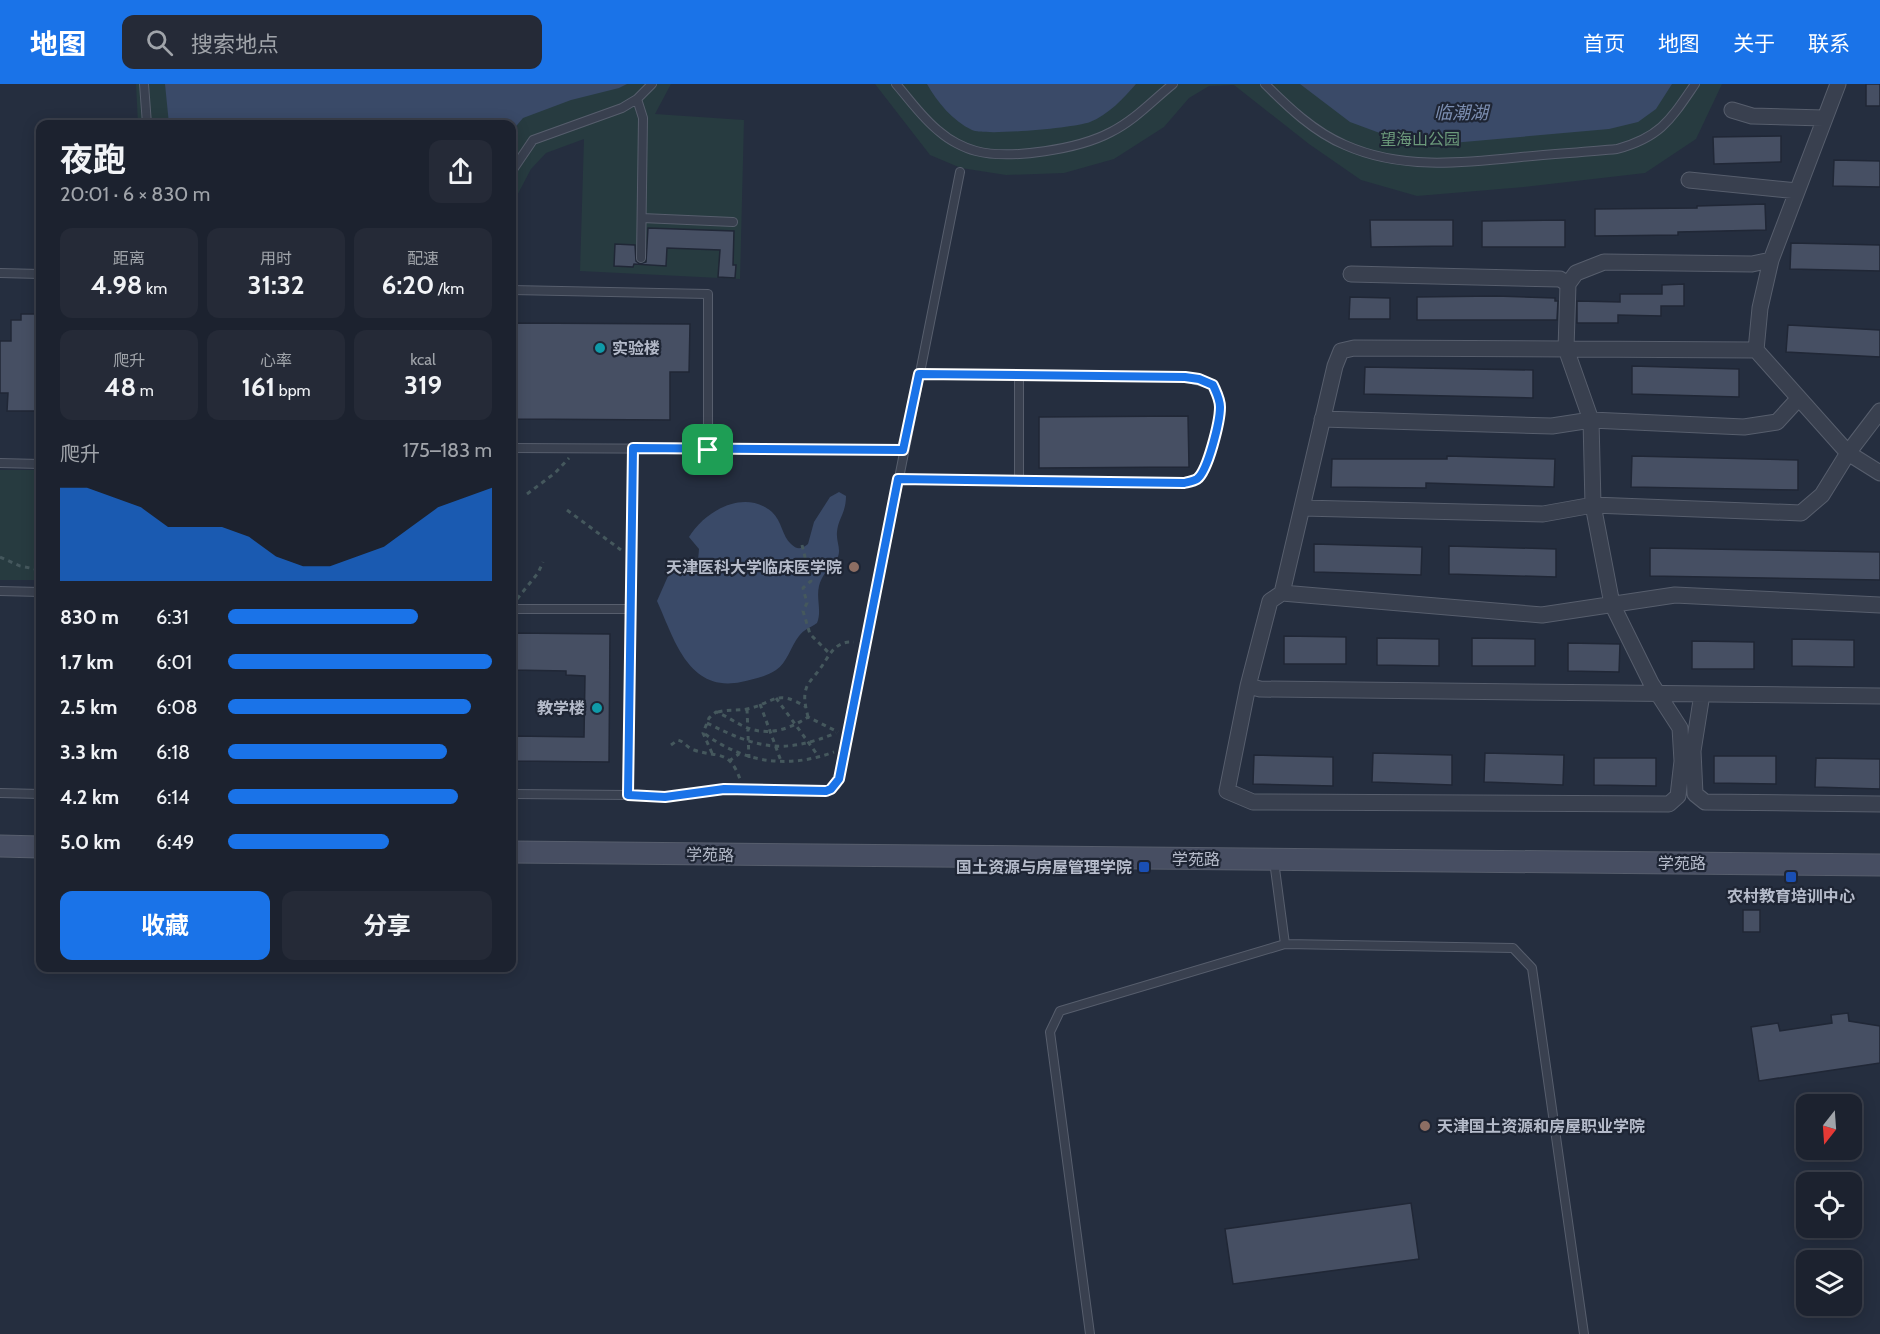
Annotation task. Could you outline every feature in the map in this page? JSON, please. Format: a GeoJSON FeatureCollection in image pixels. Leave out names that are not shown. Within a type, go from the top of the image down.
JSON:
{"type":"FeatureCollection","features":[{"type":"Feature","properties":{"kind":"street"},"geometry":{"type":"LineString","coordinates":[[1756,351],[1760,308],[1771,260],[1838,84]]}},
{"type":"Feature","properties":{"kind":"street"},"geometry":{"type":"LineString","coordinates":[[1732,110],[1752,116],[1824,118]]}},
{"type":"Feature","properties":{"kind":"street"},"geometry":{"type":"LineString","coordinates":[[1689,180],[1797,191]]}},
{"type":"Feature","properties":{"kind":"street"},"geometry":{"type":"LineString","coordinates":[[1771,260],[1752,264],[1604,262],[1576,273],[1568,284],[1566,349],[1591,420],[1593,506],[1612,604],[1658,694],[1680,728],[1682,761],[1678,796],[1669,804],[1253,802],[1227,791],[1248,686],[1270,601],[1282,593],[1542,615],[1612,604],[1675,595],[1880,605]]}},
{"type":"Feature","properties":{"kind":"street"},"geometry":{"type":"LineString","coordinates":[[1351,274],[1560,279],[1568,284]]}},
{"type":"Feature","properties":{"kind":"street"},"geometry":{"type":"LineString","coordinates":[[1282,593],[1335,366],[1341,351],[1354,348],[1756,351],[1848,453],[1880,473]]}},
{"type":"Feature","properties":{"kind":"street"},"geometry":{"type":"LineString","coordinates":[[1322,419],[1552,426],[1591,420],[1744,427],[1777,422],[1799,398]]}},
{"type":"Feature","properties":{"kind":"street"},"geometry":{"type":"LineString","coordinates":[[1302,507],[1543,514],[1593,506],[1801,513],[1822,495],[1848,453],[1880,411]]}},
{"type":"Feature","properties":{"kind":"street"},"geometry":{"type":"LineString","coordinates":[[1248,686],[1260,689],[1880,696]]}},
{"type":"Feature","properties":{"kind":"street"},"geometry":{"type":"LineString","coordinates":[[1702,694],[1693,751],[1695,794],[1705,802],[1880,804]]}},
{"type":"Feature","properties":{"kind":"street"},"geometry":{"type":"LineString","coordinates":[[0,835],[36,836]]}},
{"type":"Feature","properties":{"kind":"street","name":"学苑路"},"geometry":{"type":"LineString","coordinates":[[516,840],[1880,850]]}},
{"type":"Feature","properties":{"kind":"street"},"geometry":{"type":"LineString","coordinates":[[0,846],[36,847]]}},
{"type":"Feature","properties":{"kind":"street","name":"学苑路"},"geometry":{"type":"LineString","coordinates":[[516,852],[1880,865]]}},
{"type":"Feature","properties":{"kind":"lane"},"geometry":{"type":"LineString","coordinates":[[144,84],[147,120]]}},
{"type":"Feature","properties":{"kind":"lane"},"geometry":{"type":"LineString","coordinates":[[516,165],[533,140],[622,108],[637,99],[652,84]]}},
{"type":"Feature","properties":{"kind":"lane"},"geometry":{"type":"LineString","coordinates":[[897,84],[940,133],[977,151],[1006,154],[1048,151],[1086,143],[1111,133],[1130,122],[1173,84]]}},
{"type":"Feature","properties":{"kind":"lane"},"geometry":{"type":"LineString","coordinates":[[1265,84],[1316,129],[1345,145],[1416,163],[1456,164],[1617,149],[1636,144],[1653,135],[1671,118],[1695,84]]}},
{"type":"Feature","properties":{"kind":"lane"},"geometry":{"type":"LineString","coordinates":[[637,99],[643,118],[641,258]]}},
{"type":"Feature","properties":{"kind":"lane"},"geometry":{"type":"LineString","coordinates":[[516,794],[665,797],[714,790],[826,791],[831,789],[839,779],[960,172]]}},
{"type":"Feature","properties":{"kind":"lane"},"geometry":{"type":"LineString","coordinates":[[642,218],[733,222]]}},
{"type":"Feature","properties":{"kind":"lane"},"geometry":{"type":"LineString","coordinates":[[0,273],[36,274]]}},
{"type":"Feature","properties":{"kind":"lane"},"geometry":{"type":"LineString","coordinates":[[516,290],[708,294],[708,450]]}},
{"type":"Feature","properties":{"kind":"lane"},"geometry":{"type":"LineString","coordinates":[[898,479],[1184,483],[1196,480],[1204,472],[1209,460],[1220,408],[1219,397],[1213,385],[1199,379],[1185,377],[919,374]]}},
{"type":"Feature","properties":{"kind":"lane"},"geometry":{"type":"LineString","coordinates":[[1019,375],[1019,481]]}},
{"type":"Feature","properties":{"kind":"lane"},"geometry":{"type":"LineString","coordinates":[[516,448],[903,450]]}},
{"type":"Feature","properties":{"kind":"lane"},"geometry":{"type":"LineString","coordinates":[[628,795],[633,448]]}},
{"type":"Feature","properties":{"kind":"lane"},"geometry":{"type":"LineString","coordinates":[[0,464],[36,464]]}},
{"type":"Feature","properties":{"kind":"lane"},"geometry":{"type":"LineString","coordinates":[[0,591],[36,592]]}},
{"type":"Feature","properties":{"kind":"lane"},"geometry":{"type":"LineString","coordinates":[[516,609],[632,609]]}},
{"type":"Feature","properties":{"kind":"lane"},"geometry":{"type":"LineString","coordinates":[[0,793],[36,794]]}},
{"type":"Feature","properties":{"kind":"lane"},"geometry":{"type":"LineString","coordinates":[[1274,860],[1285,944]]}},
{"type":"Feature","properties":{"kind":"lane"},"geometry":{"type":"LineString","coordinates":[[1090,1334],[1050,1032],[1060,1011],[1285,944],[1513,948],[1533,968],[1584,1334]]}},
{"type":"Feature","properties":{"kind":"path"},"geometry":{"type":"LineString","coordinates":[[527,494],[565,464],[577,448]]}},
{"type":"Feature","properties":{"kind":"path"},"geometry":{"type":"LineString","coordinates":[[567,510],[632,556]]}},
{"type":"Feature","properties":{"kind":"path"},"geometry":{"type":"LineString","coordinates":[[802,545],[811,581],[803,588],[807,603],[803,611],[810,634],[829,653]]}},
{"type":"Feature","properties":{"kind":"path"},"geometry":{"type":"LineString","coordinates":[[0,557],[20,566],[36,569]]}},
{"type":"Feature","properties":{"kind":"path"},"geometry":{"type":"LineString","coordinates":[[516,601],[543,562]]}},
{"type":"Feature","properties":{"kind":"path"},"geometry":{"type":"LineString","coordinates":[[808,717],[805,690],[829,653],[849,642],[866,643]]}},
{"type":"Feature","properties":{"kind":"path"},"geometry":{"type":"LineString","coordinates":[[712,753],[703,733],[709,718],[716,712],[747,709],[776,698],[792,699],[806,707]]}},
{"type":"Feature","properties":{"kind":"path"},"geometry":{"type":"LineString","coordinates":[[776,698],[819,757]]}},
{"type":"Feature","properties":{"kind":"path"},"geometry":{"type":"LineString","coordinates":[[760,704],[781,761]]}},
{"type":"Feature","properties":{"kind":"path"},"geometry":{"type":"LineString","coordinates":[[747,709],[748,758]]}},
{"type":"Feature","properties":{"kind":"path"},"geometry":{"type":"LineString","coordinates":[[716,712],[748,729],[770,732],[795,726],[808,717]]}},
{"type":"Feature","properties":{"kind":"path"},"geometry":{"type":"LineString","coordinates":[[706,723],[748,742],[776,746],[808,743],[838,732],[808,717]]}},
{"type":"Feature","properties":{"kind":"path"},"geometry":{"type":"LineString","coordinates":[[703,733],[748,758],[799,762],[845,748]]}},
{"type":"Feature","properties":{"kind":"path"},"geometry":{"type":"LineString","coordinates":[[671,745],[678,740],[696,751],[726,757],[740,777],[742,789]]}},
{"type":"Feature","properties":{"kind":"path"},"geometry":{"type":"LineString","coordinates":[[729,761],[739,754]]}},
{"type":"Feature","properties":{"kind":"green space"},"geometry":{"type":"Polygon","coordinates":[[[136,84],[671,84],[655,114],[744,120],[740,279],[580,271],[584,139],[546,153],[531,169],[516,197],[516,120],[138,120],[136,84]]]}},
{"type":"Feature","properties":{"kind":"green space","name":"望海山公园"},"geometry":{"type":"Polygon","coordinates":[[[875,84],[1722,84],[1696,139],[1645,173],[1417,196],[1361,180],[1309,144],[1234,85],[1209,86],[1189,98],[1164,127],[1114,159],[1064,173],[1006,175],[961,168],[930,155],[875,84]]]}},
{"type":"Feature","properties":{"kind":"green space"},"geometry":{"type":"Polygon","coordinates":[[[0,470],[36,470],[36,580],[0,580],[0,470]]]}},
{"type":"Feature","properties":{"kind":"water"},"geometry":{"type":"Polygon","coordinates":[[[165,84],[627,84],[571,100],[523,118],[516,126],[516,120],[169,120],[165,84]]]}},
{"type":"Feature","properties":{"kind":"water"},"geometry":{"type":"Polygon","coordinates":[[[927,84],[1136,84],[1109,111],[1090,122],[1049,129],[980,132],[958,122],[936,98],[927,84]]]}},
{"type":"Feature","properties":{"kind":"water","name":"临潮湖"},"geometry":{"type":"Polygon","coordinates":[[[1300,84],[1672,84],[1656,109],[1638,122],[1609,129],[1452,143],[1396,139],[1350,122],[1300,84]]]}},
{"type":"Feature","properties":{"kind":"water"},"geometry":{"type":"Polygon","coordinates":[[[839,492],[846,496],[837,532],[839,552],[835,563],[823,576],[819,586],[817,623],[801,634],[776,670],[759,678],[723,683],[708,679],[696,671],[677,646],[657,601],[676,558],[690,567],[698,561],[699,549],[689,537],[696,527],[715,511],[726,506],[749,502],[761,505],[772,512],[788,541],[797,548],[802,548],[808,544],[814,522],[830,497],[839,492]]]}},
{"type":"Feature","properties":{"kind":"building"},"geometry":{"type":"Polygon","coordinates":[[[1866,84],[1880,84],[1880,106],[1866,106],[1866,84]]]}},
{"type":"Feature","properties":{"kind":"building"},"geometry":{"type":"Polygon","coordinates":[[[1781,136],[1781,162],[1714,164],[1713,137],[1781,136]]]}},
{"type":"Feature","properties":{"kind":"building"},"geometry":{"type":"Polygon","coordinates":[[[1834,160],[1880,161],[1880,187],[1833,186],[1834,160]]]}},
{"type":"Feature","properties":{"kind":"building"},"geometry":{"type":"Polygon","coordinates":[[[1765,204],[1766,230],[1678,232],[1678,235],[1595,236],[1595,209],[1697,208],[1697,206],[1765,204]]]}},
{"type":"Feature","properties":{"kind":"building"},"geometry":{"type":"Polygon","coordinates":[[[1370,220],[1453,220],[1453,246],[1371,247],[1370,220]]]}},
{"type":"Feature","properties":{"kind":"building"},"geometry":{"type":"Polygon","coordinates":[[[1565,220],[1565,247],[1482,247],[1482,221],[1565,220]]]}},
{"type":"Feature","properties":{"kind":"building"},"geometry":{"type":"Polygon","coordinates":[[[648,228],[734,231],[735,278],[718,277],[720,250],[667,248],[666,266],[634,264],[633,267],[614,266],[615,244],[635,245],[636,261],[640,264],[646,262],[648,228]]]}},
{"type":"Feature","properties":{"kind":"building"},"geometry":{"type":"Polygon","coordinates":[[[1791,243],[1880,245],[1880,271],[1790,269],[1791,243]]]}},
{"type":"Feature","properties":{"kind":"building"},"geometry":{"type":"Polygon","coordinates":[[[1684,284],[1684,306],[1661,306],[1661,316],[1618,315],[1618,323],[1577,323],[1577,301],[1620,302],[1620,294],[1662,294],[1662,285],[1684,284]]]}},
{"type":"Feature","properties":{"kind":"building"},"geometry":{"type":"Polygon","coordinates":[[[1350,297],[1390,298],[1390,319],[1349,319],[1350,297]]]}},
{"type":"Feature","properties":{"kind":"building"},"geometry":{"type":"Polygon","coordinates":[[[1417,297],[1555,298],[1555,301],[1558,301],[1557,320],[1417,320],[1417,297]]]}},
{"type":"Feature","properties":{"kind":"building"},"geometry":{"type":"Polygon","coordinates":[[[21,314],[36,314],[36,411],[7,411],[8,393],[0,393],[0,341],[11,341],[11,320],[21,320],[21,314]]]}},
{"type":"Feature","properties":{"kind":"building","name":"实验楼"},"geometry":{"type":"Polygon","coordinates":[[[516,323],[690,324],[689,372],[670,372],[670,420],[516,419],[516,323]]]}},
{"type":"Feature","properties":{"kind":"building"},"geometry":{"type":"Polygon","coordinates":[[[1788,325],[1880,330],[1880,357],[1786,352],[1788,325]]]}},
{"type":"Feature","properties":{"kind":"building"},"geometry":{"type":"Polygon","coordinates":[[[1632,366],[1739,369],[1739,397],[1632,394],[1632,366]]]}},
{"type":"Feature","properties":{"kind":"building"},"geometry":{"type":"Polygon","coordinates":[[[1365,367],[1533,370],[1533,398],[1364,394],[1365,367]]]}},
{"type":"Feature","properties":{"kind":"building"},"geometry":{"type":"Polygon","coordinates":[[[1188,416],[1189,467],[1039,468],[1039,417],[1188,416]]]}},
{"type":"Feature","properties":{"kind":"building"},"geometry":{"type":"Polygon","coordinates":[[[1447,456],[1555,459],[1554,487],[1426,483],[1426,488],[1331,487],[1332,459],[1447,459],[1447,456]]]}},
{"type":"Feature","properties":{"kind":"building"},"geometry":{"type":"Polygon","coordinates":[[[1632,456],[1798,460],[1798,490],[1631,487],[1632,456]]]}},
{"type":"Feature","properties":{"kind":"building"},"geometry":{"type":"Polygon","coordinates":[[[1314,544],[1422,547],[1421,575],[1314,572],[1314,544]]]}},
{"type":"Feature","properties":{"kind":"building"},"geometry":{"type":"Polygon","coordinates":[[[1449,546],[1556,549],[1556,577],[1449,574],[1449,546]]]}},
{"type":"Feature","properties":{"kind":"building"},"geometry":{"type":"Polygon","coordinates":[[[1650,548],[1880,552],[1880,580],[1650,576],[1650,548]]]}},
{"type":"Feature","properties":{"kind":"building","name":"教学楼"},"geometry":{"type":"Polygon","coordinates":[[[516,633],[610,634],[609,762],[516,761],[516,736],[584,737],[585,676],[566,675],[566,671],[516,670],[516,633]]]}},
{"type":"Feature","properties":{"kind":"building"},"geometry":{"type":"Polygon","coordinates":[[[1284,636],[1346,637],[1346,664],[1284,664],[1284,636]]]}},
{"type":"Feature","properties":{"kind":"building"},"geometry":{"type":"Polygon","coordinates":[[[1377,638],[1439,639],[1439,666],[1377,665],[1377,638]]]}},
{"type":"Feature","properties":{"kind":"building"},"geometry":{"type":"Polygon","coordinates":[[[1472,638],[1535,639],[1535,666],[1472,666],[1472,638]]]}},
{"type":"Feature","properties":{"kind":"building"},"geometry":{"type":"Polygon","coordinates":[[[1792,639],[1854,640],[1854,667],[1792,666],[1792,639]]]}},
{"type":"Feature","properties":{"kind":"building"},"geometry":{"type":"Polygon","coordinates":[[[1692,641],[1754,642],[1754,669],[1692,669],[1692,641]]]}},
{"type":"Feature","properties":{"kind":"building"},"geometry":{"type":"Polygon","coordinates":[[[1568,643],[1620,644],[1619,672],[1568,671],[1568,643]]]}},
{"type":"Feature","properties":{"kind":"building"},"geometry":{"type":"Polygon","coordinates":[[[1373,753],[1452,755],[1452,785],[1372,782],[1373,753]]]}},
{"type":"Feature","properties":{"kind":"building"},"geometry":{"type":"Polygon","coordinates":[[[1485,753],[1564,755],[1563,785],[1484,782],[1485,753]]]}},
{"type":"Feature","properties":{"kind":"building"},"geometry":{"type":"Polygon","coordinates":[[[1254,755],[1333,757],[1333,786],[1253,784],[1254,755]]]}},
{"type":"Feature","properties":{"kind":"building"},"geometry":{"type":"Polygon","coordinates":[[[1714,756],[1776,756],[1776,784],[1714,783],[1714,756]]]}},
{"type":"Feature","properties":{"kind":"building"},"geometry":{"type":"Polygon","coordinates":[[[1594,758],[1656,758],[1656,786],[1594,785],[1594,758]]]}},
{"type":"Feature","properties":{"kind":"building"},"geometry":{"type":"Polygon","coordinates":[[[1816,758],[1880,759],[1880,789],[1815,787],[1816,758]]]}},
{"type":"Feature","properties":{"kind":"building"},"geometry":{"type":"Polygon","coordinates":[[[1743,910],[1760,910],[1760,932],[1743,932],[1743,910]]]}},
{"type":"Feature","properties":{"kind":"building"},"geometry":{"type":"Polygon","coordinates":[[[1848,1013],[1849,1021],[1880,1026],[1880,1063],[1759,1081],[1751,1027],[1778,1023],[1780,1031],[1832,1023],[1831,1015],[1848,1013]]]}},
{"type":"Feature","properties":{"kind":"building"},"geometry":{"type":"Polygon","coordinates":[[[1411,1203],[1419,1259],[1233,1284],[1225,1229],[1411,1203]]]}},
{"type":"Feature","properties":{"kind":"place","name":"实验楼"},"geometry":{"type":"Point","coordinates":[600,348]}},
{"type":"Feature","properties":{"kind":"place","name":"天津医科大学临床医学院"},"geometry":{"type":"Point","coordinates":[854,567]}},
{"type":"Feature","properties":{"kind":"place","name":"教学楼"},"geometry":{"type":"Point","coordinates":[597,708]}},
{"type":"Feature","properties":{"kind":"place","name":"国土资源与房屋管理学院"},"geometry":{"type":"Point","coordinates":[1144,867]}},
{"type":"Feature","properties":{"kind":"place","name":"农村教育培训中心"},"geometry":{"type":"Point","coordinates":[1791,877]}},
{"type":"Feature","properties":{"kind":"place","name":"天津国土资源和房屋职业学院"},"geometry":{"type":"Point","coordinates":[1425,1126]}},
{"type":"Feature","properties":{"kind":"route"},"geometry":{"type":"LineString","coordinates":[[919,374],[1185,377],[1199,379],[1213,385],[1219,397],[1220,408],[1209,460],[1204,472],[1196,480],[1184,483],[898,479],[836,785],[826,791],[724,789],[665,797],[628,795],[633,448],[708,450],[903,450],[919,374]]}}]}
